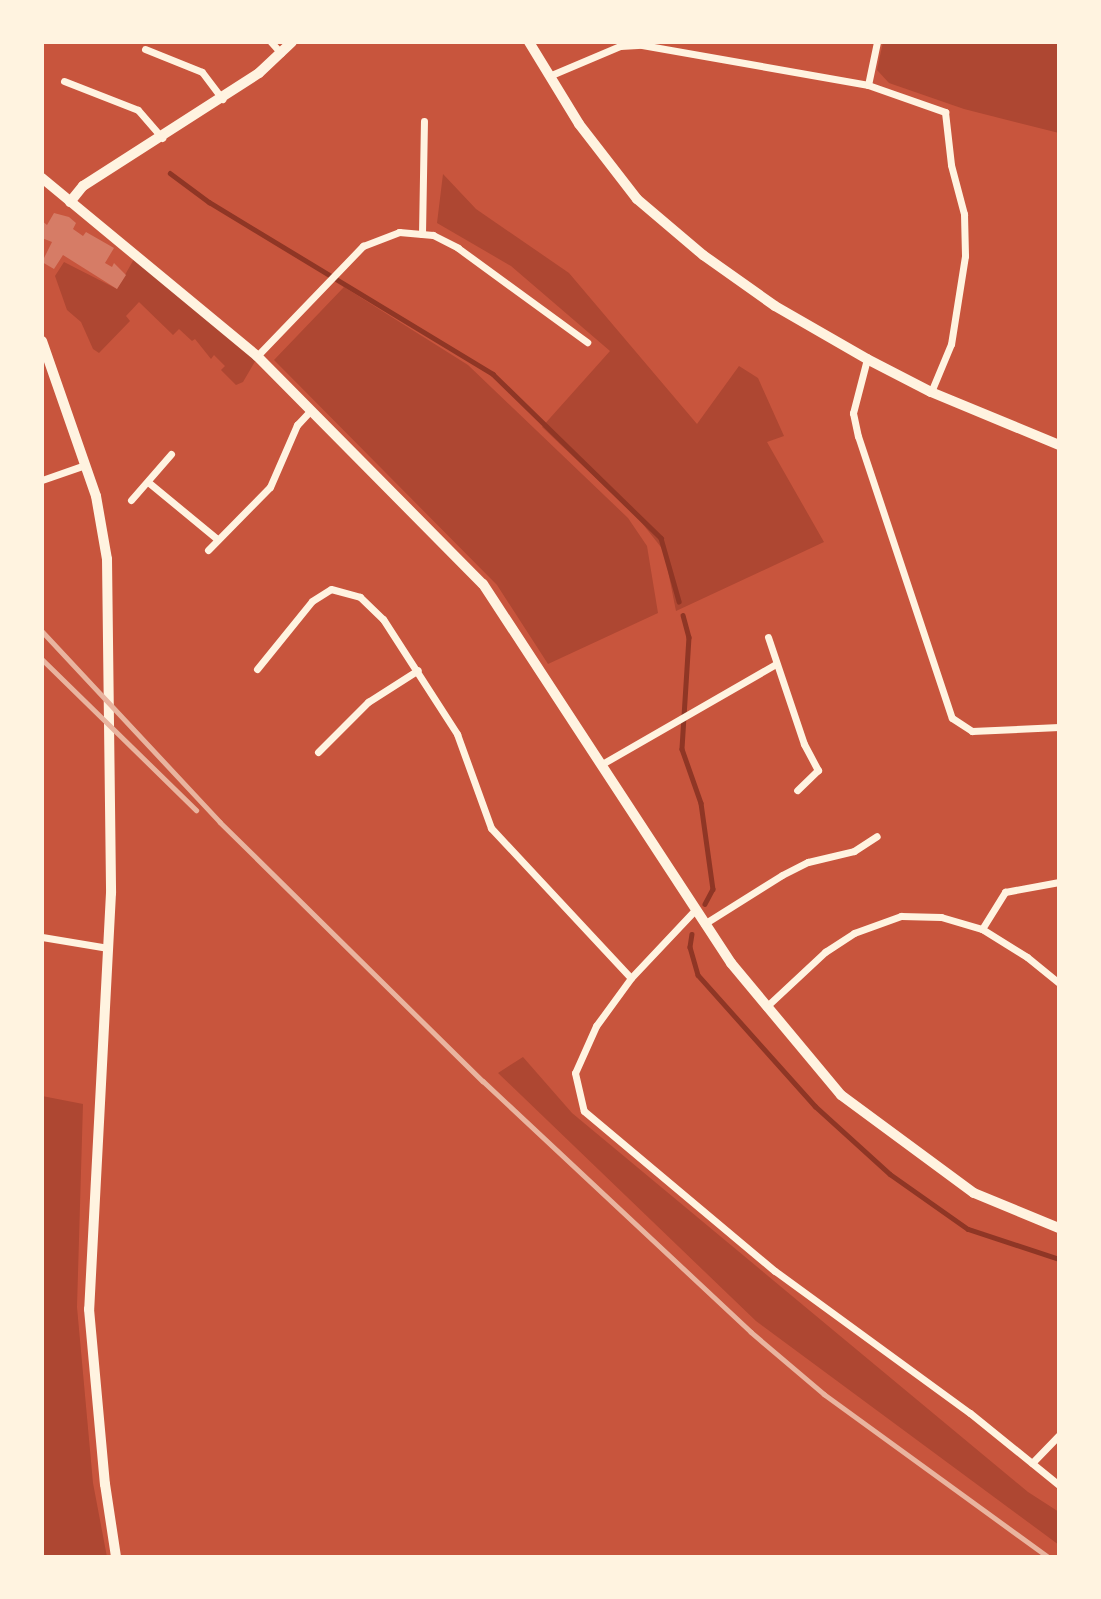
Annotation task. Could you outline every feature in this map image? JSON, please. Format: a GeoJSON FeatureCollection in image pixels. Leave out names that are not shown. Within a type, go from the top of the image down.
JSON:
{"type":"FeatureCollection","features":[{"type":"Feature","properties":{"kind":"main road"},"geometry":{"type":"LineString","coordinates":[[42,341],[85,466],[104,535],[111,658],[107,948],[89,1309],[104,1483],[116,1557]]}},
{"type":"Feature","properties":{"kind":"street"},"geometry":{"type":"LineString","coordinates":[[271,42],[281,53]]}},
{"type":"Feature","properties":{"kind":"street"},"geometry":{"type":"LineString","coordinates":[[70,202],[83,186],[222,100],[292,42]]}},
{"type":"Feature","properties":{"kind":"street"},"geometry":{"type":"LineString","coordinates":[[529,42],[579,124],[637,199],[703,255],[775,306],[867,359],[931,392],[1059,445]]}},
{"type":"Feature","properties":{"kind":"street"},"geometry":{"type":"LineString","coordinates":[[868,85],[877,42]]}},
{"type":"Feature","properties":{"kind":"street"},"geometry":{"type":"LineString","coordinates":[[550,76],[620,44],[642,45],[868,85],[945,112],[951,165],[964,215],[965,256],[953,333],[931,392]]}},
{"type":"Feature","properties":{"kind":"street"},"geometry":{"type":"LineString","coordinates":[[145,49],[202,72],[222,100]]}},
{"type":"Feature","properties":{"kind":"street"},"geometry":{"type":"LineString","coordinates":[[64,81],[138,110],[162,139]]}},
{"type":"Feature","properties":{"kind":"street"},"geometry":{"type":"LineString","coordinates":[[422,234],[424,121]]}},
{"type":"Feature","properties":{"kind":"street"},"geometry":{"type":"LineString","coordinates":[[42,178],[257,356],[309,412],[426,523],[483,584],[704,924],[766,1007],[841,1096],[918,1155],[974,1193],[1059,1228]]}},
{"type":"Feature","properties":{"kind":"street"},"geometry":{"type":"LineString","coordinates":[[257,356],[363,246],[382,235],[422,234],[458,248],[587,342]]}},
{"type":"Feature","properties":{"kind":"street"},"geometry":{"type":"LineString","coordinates":[[867,359],[853,413],[855,424],[952,718],[972,731],[1059,727]]}},
{"type":"Feature","properties":{"kind":"street"},"geometry":{"type":"LineString","coordinates":[[208,550],[216,538],[270,487],[297,425],[309,412]]}},
{"type":"Feature","properties":{"kind":"street"},"geometry":{"type":"LineString","coordinates":[[131,500],[171,454]]}},
{"type":"Feature","properties":{"kind":"street"},"geometry":{"type":"LineString","coordinates":[[42,480],[85,466]]}},
{"type":"Feature","properties":{"kind":"street"},"geometry":{"type":"LineString","coordinates":[[148,482],[216,538]]}},
{"type":"Feature","properties":{"kind":"street"},"geometry":{"type":"LineString","coordinates":[[257,669],[312,601],[331,589],[360,597],[383,618],[457,734],[491,828],[631,978]]}},
{"type":"Feature","properties":{"kind":"street"},"geometry":{"type":"LineString","coordinates":[[768,637],[818,770],[797,790]]}},
{"type":"Feature","properties":{"kind":"street"},"geometry":{"type":"LineString","coordinates":[[602,764],[776,664]]}},
{"type":"Feature","properties":{"kind":"street"},"geometry":{"type":"LineString","coordinates":[[318,752],[368,702],[418,670]]}},
{"type":"Feature","properties":{"kind":"street"},"geometry":{"type":"LineString","coordinates":[[704,924],[782,875],[808,862],[854,851],[877,836]]}},
{"type":"Feature","properties":{"kind":"street"},"geometry":{"type":"LineString","coordinates":[[982,929],[1004,892],[1059,882]]}},
{"type":"Feature","properties":{"kind":"street"},"geometry":{"type":"LineString","coordinates":[[695,910],[631,978],[582,1051],[575,1073],[584,1111],[775,1271],[1059,1485]]}},
{"type":"Feature","properties":{"kind":"street"},"geometry":{"type":"LineString","coordinates":[[766,1007],[825,952],[877,923],[924,915],[982,929],[1027,957],[1059,983]]}},
{"type":"Feature","properties":{"kind":"street"},"geometry":{"type":"LineString","coordinates":[[42,937],[107,948]]}},
{"type":"Feature","properties":{"kind":"street"},"geometry":{"type":"LineString","coordinates":[[1032,1463],[1059,1435]]}},
{"type":"Feature","properties":{"kind":"shaded area"},"geometry":{"type":"Polygon","coordinates":[[[883,42],[1059,42],[1059,133],[964,109],[889,83],[877,70],[883,42]]]}},
{"type":"Feature","properties":{"kind":"shaded area"},"geometry":{"type":"Polygon","coordinates":[[[443,174],[476,209],[569,273],[697,424],[739,366],[758,378],[784,436],[767,442],[824,542],[676,611],[664,551],[638,518],[542,427],[610,351],[511,266],[437,223],[443,174]]]}},
{"type":"Feature","properties":{"kind":"shaded area"},"geometry":{"type":"Polygon","coordinates":[[[134,259],[257,358],[243,382],[236,385],[221,370],[225,366],[214,355],[211,359],[195,339],[192,341],[179,329],[173,335],[139,302],[126,316],[130,321],[99,353],[93,349],[81,322],[67,310],[55,276],[64,262],[117,289],[134,259]]]}},
{"type":"Feature","properties":{"kind":"shaded area"},"geometry":{"type":"Polygon","coordinates":[[[344,287],[468,365],[628,518],[647,546],[658,613],[548,664],[497,585],[274,360],[344,287]]]}},
{"type":"Feature","properties":{"kind":"shaded area"},"geometry":{"type":"Polygon","coordinates":[[[523,1057],[572,1113],[1028,1492],[1059,1512],[1059,1545],[756,1321],[498,1073],[523,1057]]]}},
{"type":"Feature","properties":{"kind":"shaded area"},"geometry":{"type":"Polygon","coordinates":[[[42,1096],[83,1104],[77,1307],[93,1483],[107,1557],[42,1557],[42,1096]]]}},
{"type":"Feature","properties":{"kind":"building"},"geometry":{"type":"Polygon","coordinates":[[[54,213],[69,217],[76,223],[73,229],[83,236],[86,232],[114,248],[105,263],[112,267],[114,263],[126,275],[117,289],[63,255],[54,269],[42,262],[52,242],[42,238],[42,221],[47,225],[54,213]]]}},
{"type":"Feature","properties":{"kind":"waterway"},"geometry":{"type":"LineString","coordinates":[[170,173],[209,202],[493,374],[661,538],[679,601]]}},
{"type":"Feature","properties":{"kind":"waterway"},"geometry":{"type":"LineString","coordinates":[[683,615],[689,637],[682,749],[701,803],[713,889],[705,904]]}},
{"type":"Feature","properties":{"kind":"waterway"},"geometry":{"type":"LineString","coordinates":[[692,934],[690,947],[698,975],[815,1106],[890,1174],[968,1229],[1059,1259]]}},
{"type":"Feature","properties":{"kind":"railway"},"geometry":{"type":"LineString","coordinates":[[42,631],[220,822],[483,1081],[751,1332],[824,1394],[1048,1557]]}},
{"type":"Feature","properties":{"kind":"railway"},"geometry":{"type":"LineString","coordinates":[[42,659],[196,810]]}}]}
